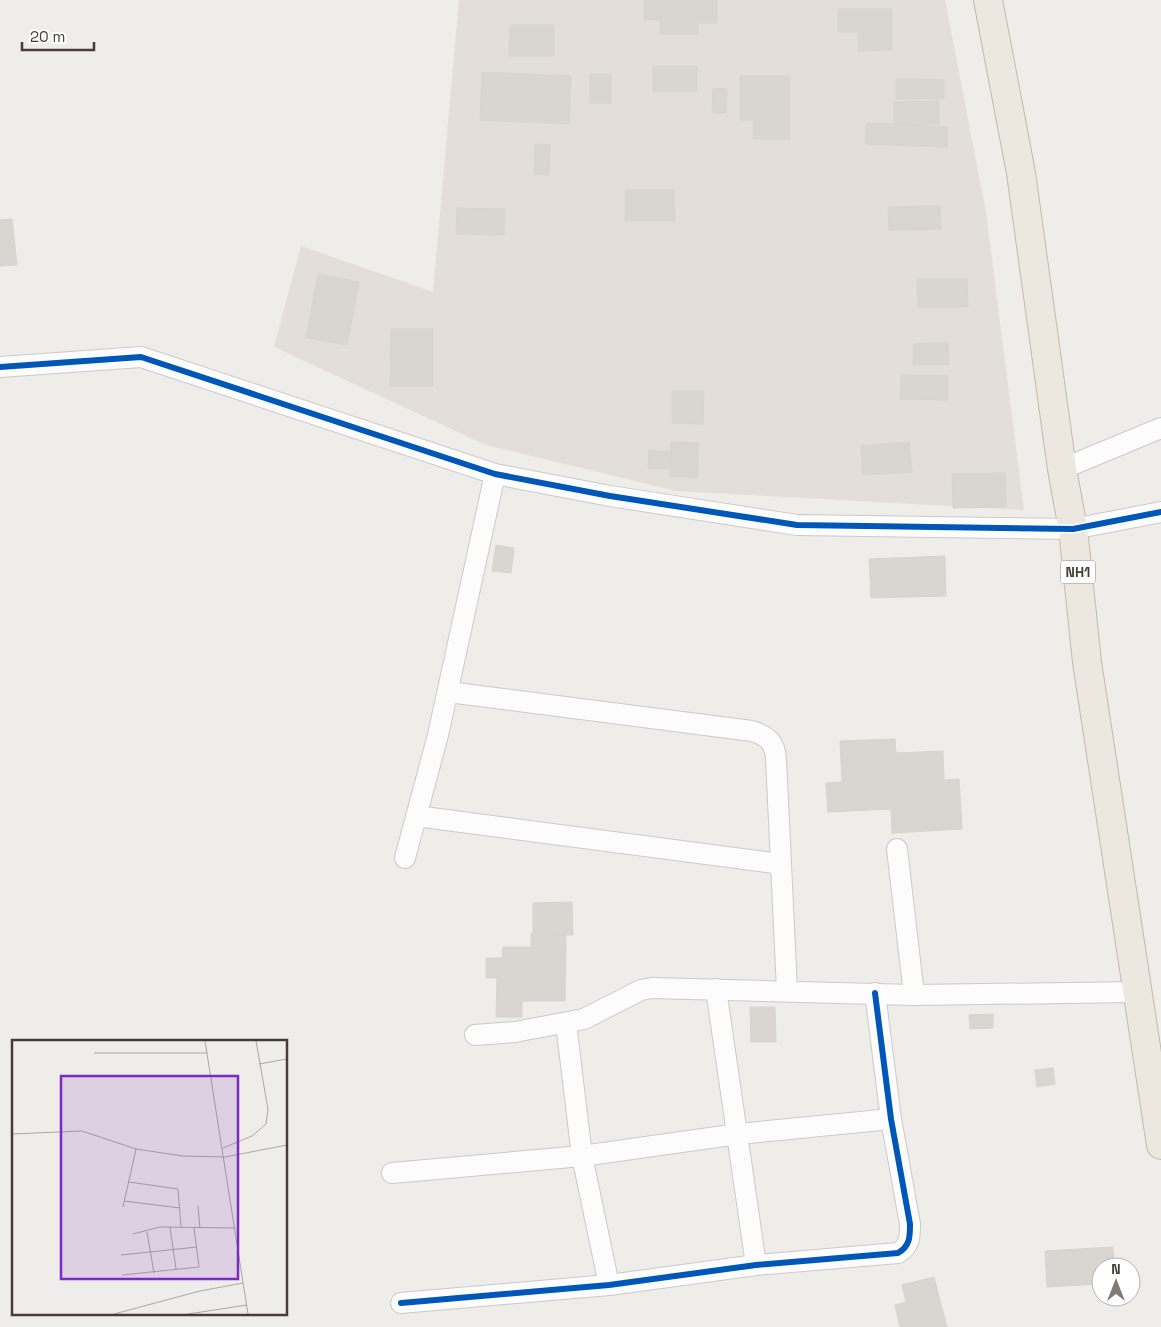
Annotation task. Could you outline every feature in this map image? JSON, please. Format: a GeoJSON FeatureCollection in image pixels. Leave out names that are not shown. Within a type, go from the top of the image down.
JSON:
{"type":"FeatureCollection","features":[{"type":"Feature","properties":{"kind":"highway","name":"NH1"},"geometry":{"type":"LineString","coordinates":[[988,0],[1020,173],[1062,469],[1073,529],[1087,662],[1161,1144]]}},
{"type":"Feature","properties":{"kind":"street"},"geometry":{"type":"LineString","coordinates":[[0,367],[141,357],[495,474],[610,496],[797,525],[1073,529],[1161,512]]}},
{"type":"Feature","properties":{"kind":"street"},"geometry":{"type":"LineString","coordinates":[[1062,469],[1161,428]]}},
{"type":"Feature","properties":{"kind":"street"},"geometry":{"type":"LineString","coordinates":[[405,858],[448,692],[495,474]]}},
{"type":"Feature","properties":{"kind":"street"},"geometry":{"type":"LineString","coordinates":[[448,692],[752,731],[763,734],[775,747],[787,990]]}},
{"type":"Feature","properties":{"kind":"street"},"geometry":{"type":"LineString","coordinates":[[416,816],[782,864]]}},
{"type":"Feature","properties":{"kind":"street"},"geometry":{"type":"LineString","coordinates":[[897,849],[914,995]]}},
{"type":"Feature","properties":{"kind":"street"},"geometry":{"type":"LineString","coordinates":[[475,1035],[515,1032],[584,1019],[641,990],[652,988],[787,990],[914,995],[1138,992]]}},
{"type":"Feature","properties":{"kind":"street"},"geometry":{"type":"LineString","coordinates":[[716,989],[756,1265]]}},
{"type":"Feature","properties":{"kind":"street"},"geometry":{"type":"LineString","coordinates":[[401,1303],[608,1285],[756,1265],[898,1253],[906,1248],[910,1237],[910,1224],[891,1119],[874,994]]}},
{"type":"Feature","properties":{"kind":"street"},"geometry":{"type":"LineString","coordinates":[[566,1023],[582,1156],[608,1285]]}},
{"type":"Feature","properties":{"kind":"street"},"geometry":{"type":"LineString","coordinates":[[392,1173],[582,1156],[738,1134],[891,1119]]}},
{"type":"Feature","properties":{"kind":"shaded area"},"geometry":{"type":"Polygon","coordinates":[[[459,0],[945,0],[986,212],[1024,510],[676,491],[486,445],[274,347],[301,246],[433,292],[459,0]]]}},
{"type":"Feature","properties":{"kind":"building"},"geometry":{"type":"Polygon","coordinates":[[[644,0],[717,0],[717,23],[698,23],[698,34],[660,34],[660,20],[644,19],[644,0]]]}},
{"type":"Feature","properties":{"kind":"building"},"geometry":{"type":"Polygon","coordinates":[[[838,9],[892,9],[892,50],[858,51],[858,32],[838,32],[838,9]]]}},
{"type":"Feature","properties":{"kind":"building"},"geometry":{"type":"Polygon","coordinates":[[[510,25],[554,25],[554,56],[509,56],[510,25]]]}},
{"type":"Feature","properties":{"kind":"building"},"geometry":{"type":"Polygon","coordinates":[[[653,66],[697,66],[697,91],[653,91],[653,66]]]}},
{"type":"Feature","properties":{"kind":"building"},"geometry":{"type":"Polygon","coordinates":[[[482,72],[571,76],[569,124],[480,120],[482,72]]]}},
{"type":"Feature","properties":{"kind":"building"},"geometry":{"type":"Polygon","coordinates":[[[590,74],[611,74],[611,103],[590,103],[590,74]]]}},
{"type":"Feature","properties":{"kind":"building"},"geometry":{"type":"Polygon","coordinates":[[[740,76],[790,76],[790,139],[753,139],[753,120],[740,120],[740,76]]]}},
{"type":"Feature","properties":{"kind":"building"},"geometry":{"type":"Polygon","coordinates":[[[896,79],[944,80],[944,99],[896,99],[896,79]]]}},
{"type":"Feature","properties":{"kind":"building"},"geometry":{"type":"Polygon","coordinates":[[[713,88],[727,89],[726,113],[712,112],[713,88]]]}},
{"type":"Feature","properties":{"kind":"building"},"geometry":{"type":"Polygon","coordinates":[[[939,101],[939,124],[894,125],[894,102],[939,101]]]}},
{"type":"Feature","properties":{"kind":"building"},"geometry":{"type":"Polygon","coordinates":[[[866,123],[948,127],[947,147],[865,144],[866,123]]]}},
{"type":"Feature","properties":{"kind":"building"},"geometry":{"type":"Polygon","coordinates":[[[535,144],[550,145],[549,175],[534,174],[535,144]]]}},
{"type":"Feature","properties":{"kind":"building"},"geometry":{"type":"Polygon","coordinates":[[[625,190],[674,190],[675,221],[625,221],[625,190]]]}},
{"type":"Feature","properties":{"kind":"building"},"geometry":{"type":"Polygon","coordinates":[[[940,206],[941,229],[889,230],[888,207],[940,206]]]}},
{"type":"Feature","properties":{"kind":"building"},"geometry":{"type":"Polygon","coordinates":[[[457,208],[505,209],[504,235],[456,234],[457,208]]]}},
{"type":"Feature","properties":{"kind":"building"},"geometry":{"type":"Polygon","coordinates":[[[12,219],[17,265],[0,266],[0,220],[12,219]]]}},
{"type":"Feature","properties":{"kind":"building"},"geometry":{"type":"Polygon","coordinates":[[[318,274],[359,282],[347,345],[306,338],[318,274]]]}},
{"type":"Feature","properties":{"kind":"building"},"geometry":{"type":"Polygon","coordinates":[[[917,279],[967,279],[968,307],[918,307],[917,279]]]}},
{"type":"Feature","properties":{"kind":"building"},"geometry":{"type":"Polygon","coordinates":[[[391,329],[433,329],[433,386],[390,386],[391,329]]]}},
{"type":"Feature","properties":{"kind":"building"},"geometry":{"type":"Polygon","coordinates":[[[948,343],[949,365],[913,365],[913,344],[948,343]]]}},
{"type":"Feature","properties":{"kind":"building"},"geometry":{"type":"Polygon","coordinates":[[[901,375],[948,376],[948,400],[900,399],[901,375]]]}},
{"type":"Feature","properties":{"kind":"building"},"geometry":{"type":"Polygon","coordinates":[[[672,391],[704,391],[703,424],[672,423],[672,391]]]}},
{"type":"Feature","properties":{"kind":"building"},"geometry":{"type":"Polygon","coordinates":[[[671,442],[699,443],[697,478],[670,476],[671,442]]]}},
{"type":"Feature","properties":{"kind":"building"},"geometry":{"type":"Polygon","coordinates":[[[909,442],[912,472],[863,475],[861,446],[909,442]]]}},
{"type":"Feature","properties":{"kind":"building"},"geometry":{"type":"Polygon","coordinates":[[[649,450],[672,452],[671,469],[648,468],[649,450]]]}},
{"type":"Feature","properties":{"kind":"building"},"geometry":{"type":"Polygon","coordinates":[[[1005,473],[1006,507],[953,508],[952,474],[1005,473]]]}},
{"type":"Feature","properties":{"kind":"building"},"geometry":{"type":"Polygon","coordinates":[[[496,545],[514,548],[511,573],[492,571],[496,545]]]}},
{"type":"Feature","properties":{"kind":"building"},"geometry":{"type":"Polygon","coordinates":[[[945,556],[946,596],[871,598],[869,559],[945,556]]]}},
{"type":"Feature","properties":{"kind":"building"},"geometry":{"type":"Polygon","coordinates":[[[895,739],[896,753],[943,751],[944,780],[959,779],[962,829],[892,833],[891,809],[828,812],[826,783],[842,782],[840,741],[895,739]]]}},
{"type":"Feature","properties":{"kind":"building"},"geometry":{"type":"Polygon","coordinates":[[[572,902],[573,935],[533,935],[533,903],[572,902]]]}},
{"type":"Feature","properties":{"kind":"building"},"geometry":{"type":"Polygon","coordinates":[[[531,933],[566,934],[565,1001],[522,1001],[522,1017],[496,1017],[497,978],[486,978],[486,958],[502,958],[503,947],[531,947],[531,933]]]}},
{"type":"Feature","properties":{"kind":"building"},"geometry":{"type":"Polygon","coordinates":[[[750,1007],[775,1007],[776,1042],[751,1042],[750,1007]]]}},
{"type":"Feature","properties":{"kind":"building"},"geometry":{"type":"Polygon","coordinates":[[[993,1014],[993,1028],[970,1029],[969,1015],[993,1014]]]}},
{"type":"Feature","properties":{"kind":"building"},"geometry":{"type":"Polygon","coordinates":[[[1053,1068],[1055,1084],[1037,1087],[1035,1070],[1053,1068]]]}},
{"type":"Feature","properties":{"kind":"building"},"geometry":{"type":"Polygon","coordinates":[[[1113,1247],[1114,1257],[1091,1257],[1091,1285],[1047,1287],[1045,1251],[1113,1247]]]}},
{"type":"Feature","properties":{"kind":"building"},"geometry":{"type":"Polygon","coordinates":[[[934,1277],[947,1327],[900,1327],[895,1305],[906,1302],[902,1285],[934,1277]]]}},
{"type":"Feature","properties":{"kind":"cycle path"},"geometry":{"type":"LineString","coordinates":[[0,367],[141,357],[495,474],[610,496],[797,525],[1073,529],[1161,512]]}},
{"type":"Feature","properties":{"kind":"cycle path"},"geometry":{"type":"LineString","coordinates":[[401,1303],[609,1285],[756,1265],[898,1253],[905,1247],[908,1241],[910,1224],[891,1119],[875,993]]}}]}
